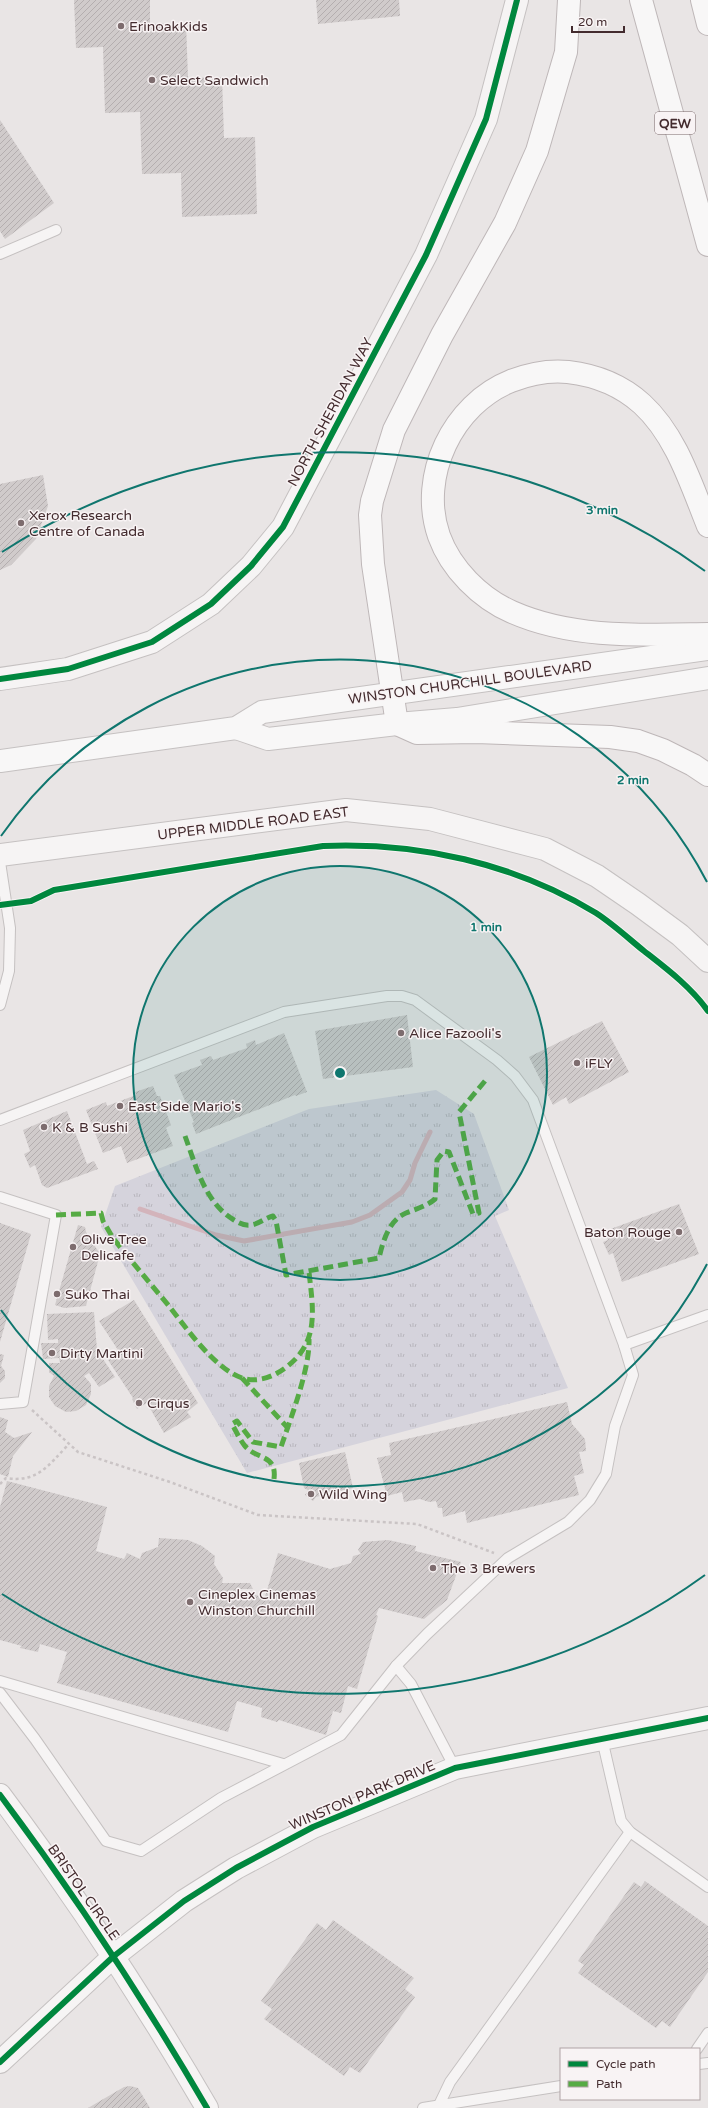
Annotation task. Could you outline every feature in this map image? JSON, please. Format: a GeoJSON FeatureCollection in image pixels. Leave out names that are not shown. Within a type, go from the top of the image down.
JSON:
{"type":"FeatureCollection","features":[{"type":"Feature","properties":{"kind":"main road"},"geometry":{"type":"LineString","coordinates":[[570,0],[566,52],[537,151],[505,223],[442,335],[394,430],[372,501],[370,515],[373,564],[397,724],[417,733],[476,732],[610,737],[638,742],[663,750],[693,765],[708,775]]}},
{"type":"Feature","properties":{"kind":"main road","name":"QEW"},"geometry":{"type":"LineString","coordinates":[[641,0],[708,245]]}},
{"type":"Feature","properties":{"kind":"main road"},"geometry":{"type":"LineString","coordinates":[[702,0],[708,24]]}},
{"type":"Feature","properties":{"kind":"main road"},"geometry":{"type":"LineString","coordinates":[[701,642],[638,634],[575,631],[526,618],[496,603],[478,590],[463,576],[445,549],[438,534],[433,502],[437,470],[447,440],[455,426],[467,412],[488,393],[516,379],[542,372],[560,372],[587,376],[615,386],[641,403],[653,416],[667,436],[680,459],[708,526]]}},
{"type":"Feature","properties":{"kind":"main road","name":"WINSTON CHURCHILL BOULEVARD"},"geometry":{"type":"LineString","coordinates":[[0,762],[236,728],[262,712],[393,693],[701,642]]}},
{"type":"Feature","properties":{"kind":"main road","name":"WINSTON CHURCHILL BOULEVARD"},"geometry":{"type":"LineString","coordinates":[[236,728],[268,739],[397,724],[457,719],[706,678]]}},
{"type":"Feature","properties":{"kind":"street","name":"NORTH SHERIDAN WAY"},"geometry":{"type":"LineString","coordinates":[[0,679],[68,669],[152,642],[211,604],[251,566],[283,527],[433,241],[486,119],[517,0]]}},
{"type":"Feature","properties":{"kind":"street","name":"UPPER MIDDLE ROAD EAST"},"geometry":{"type":"LineString","coordinates":[[0,855],[346,810],[430,819],[545,849],[597,876],[638,904],[680,935],[708,961]]}},
{"type":"Feature","properties":{"kind":"street","name":"WINSTON PARK DRIVE"},"geometry":{"type":"LineString","coordinates":[[0,2062],[114,1956],[184,1900],[236,1868],[313,1827],[455,1768],[708,1718]]}},
{"type":"Feature","properties":{"kind":"street","name":"BRISTOL CIRCLE"},"geometry":{"type":"LineString","coordinates":[[0,1795],[114,1956],[157,2023],[207,2108]]}},
{"type":"Feature","properties":{"kind":"lane"},"geometry":{"type":"LineString","coordinates":[[0,254],[56,230]]}},
{"type":"Feature","properties":{"kind":"lane"},"geometry":{"type":"LineString","coordinates":[[0,862],[10,928],[9,971],[0,1005]]}},
{"type":"Feature","properties":{"kind":"lane"},"geometry":{"type":"LineString","coordinates":[[0,1120],[284,1012],[387,996],[402,996],[415,1000],[497,1060],[515,1076],[533,1100],[624,1345],[633,1375],[615,1426],[606,1474],[590,1500],[568,1522],[508,1558],[427,1634],[396,1666],[341,1735],[283,1764],[221,1798],[141,1851],[106,1840],[35,1739],[0,1693]]}},
{"type":"Feature","properties":{"kind":"lane"},"geometry":{"type":"LineString","coordinates":[[0,1198],[56,1215],[23,1402],[0,1404]]}},
{"type":"Feature","properties":{"kind":"lane"},"geometry":{"type":"LineString","coordinates":[[624,1345],[708,1315]]}},
{"type":"Feature","properties":{"kind":"lane"},"geometry":{"type":"LineString","coordinates":[[396,1666],[411,1684],[455,1768]]}},
{"type":"Feature","properties":{"kind":"lane"},"geometry":{"type":"LineString","coordinates":[[0,1681],[283,1764]]}},
{"type":"Feature","properties":{"kind":"lane"},"geometry":{"type":"LineString","coordinates":[[602,1739],[621,1821],[630,1832],[708,1887]]}},
{"type":"Feature","properties":{"kind":"lane"},"geometry":{"type":"LineString","coordinates":[[439,2105],[450,2082],[630,1832]]}},
{"type":"Feature","properties":{"kind":"lane"},"geometry":{"type":"LineString","coordinates":[[698,2048],[708,2033]]}},
{"type":"Feature","properties":{"kind":"lane"},"geometry":{"type":"LineString","coordinates":[[423,2108],[560,2086]]}},
{"type":"Feature","properties":{"kind":"path"},"geometry":{"type":"LineString","coordinates":[[23,1402],[68,1445],[78,1452],[170,1482],[258,1515],[417,1524],[508,1558]]}},
{"type":"Feature","properties":{"kind":"path"},"geometry":{"type":"LineString","coordinates":[[0,1484],[6,1478],[19,1481],[39,1475],[68,1445]]}},
{"type":"Feature","properties":{"kind":"green space"},"geometry":{"type":"Polygon","coordinates":[[[436,1090],[474,1114],[509,1210],[495,1216],[568,1388],[247,1473],[101,1227],[115,1186],[309,1109],[436,1090]]]}},
{"type":"Feature","properties":{"kind":"building"},"geometry":{"type":"Polygon","coordinates":[[[74,0],[150,0],[150,24],[186,23],[188,78],[222,77],[224,138],[255,137],[257,214],[182,217],[181,173],[142,174],[140,112],[105,113],[103,47],[76,48],[74,0]]]}},
{"type":"Feature","properties":{"kind":"building"},"geometry":{"type":"Polygon","coordinates":[[[316,0],[399,0],[400,16],[318,24],[316,0]]]}},
{"type":"Feature","properties":{"kind":"building"},"geometry":{"type":"Polygon","coordinates":[[[0,120],[54,203],[5,239],[0,231],[0,120]]]}},
{"type":"Feature","properties":{"kind":"building","name":"Xerox Research Centre of Canada"},"geometry":{"type":"Polygon","coordinates":[[[43,475],[48,506],[36,539],[11,565],[0,570],[0,484],[43,475]]]}},
{"type":"Feature","properties":{"kind":"building"},"geometry":{"type":"Polygon","coordinates":[[[407,1015],[413,1067],[323,1079],[315,1031],[407,1015]]]}},
{"type":"Feature","properties":{"kind":"building","name":"iFLY"},"geometry":{"type":"Polygon","coordinates":[[[602,1021],[629,1072],[569,1104],[566,1097],[553,1105],[529,1057],[602,1021]]]}},
{"type":"Feature","properties":{"kind":"building"},"geometry":{"type":"Polygon","coordinates":[[[284,1033],[307,1092],[296,1096],[295,1095],[196,1134],[192,1123],[194,1122],[174,1075],[202,1065],[200,1060],[211,1056],[213,1060],[247,1048],[246,1044],[255,1040],[256,1045],[284,1033]]]}},
{"type":"Feature","properties":{"kind":"building"},"geometry":{"type":"Polygon","coordinates":[[[153,1086],[157,1096],[160,1096],[171,1125],[166,1128],[173,1146],[127,1163],[121,1146],[103,1153],[86,1110],[106,1102],[107,1106],[136,1095],[135,1092],[153,1086]]]}},
{"type":"Feature","properties":{"kind":"building"},"geometry":{"type":"Polygon","coordinates":[[[67,1111],[87,1164],[94,1161],[98,1169],[47,1188],[42,1185],[35,1165],[30,1168],[24,1154],[30,1151],[23,1130],[67,1111]]]}},
{"type":"Feature","properties":{"kind":"building"},"geometry":{"type":"Polygon","coordinates":[[[679,1204],[699,1254],[622,1282],[613,1253],[609,1255],[603,1242],[608,1240],[605,1231],[679,1204]]]}},
{"type":"Feature","properties":{"kind":"building"},"geometry":{"type":"Polygon","coordinates":[[[0,1223],[31,1234],[0,1342],[0,1223]]]}},
{"type":"Feature","properties":{"kind":"building"},"geometry":{"type":"Polygon","coordinates":[[[78,1225],[85,1227],[86,1232],[100,1254],[86,1306],[64,1308],[55,1305],[78,1225]]]}},
{"type":"Feature","properties":{"kind":"building"},"geometry":{"type":"Polygon","coordinates":[[[134,1300],[198,1403],[187,1412],[191,1417],[164,1433],[147,1403],[137,1409],[132,1399],[133,1398],[108,1360],[120,1353],[99,1321],[134,1300]]]}},
{"type":"Feature","properties":{"kind":"building"},"geometry":{"type":"Polygon","coordinates":[[[94,1312],[97,1350],[115,1377],[99,1387],[89,1373],[84,1376],[91,1384],[91,1394],[86,1405],[76,1411],[66,1412],[55,1406],[49,1397],[49,1386],[54,1376],[49,1372],[49,1363],[60,1363],[59,1358],[43,1359],[41,1343],[58,1343],[58,1339],[48,1340],[47,1314],[94,1312]]]}},
{"type":"Feature","properties":{"kind":"building"},"geometry":{"type":"Polygon","coordinates":[[[0,1354],[4,1355],[1,1366],[5,1371],[5,1378],[0,1383],[0,1354]]]}},
{"type":"Feature","properties":{"kind":"building"},"geometry":{"type":"Polygon","coordinates":[[[567,1402],[572,1424],[585,1439],[586,1451],[579,1452],[584,1473],[574,1476],[579,1495],[467,1523],[465,1511],[443,1517],[442,1508],[438,1508],[436,1501],[429,1502],[420,1499],[404,1502],[402,1492],[387,1496],[377,1458],[391,1455],[389,1443],[567,1402]]]}},
{"type":"Feature","properties":{"kind":"building"},"geometry":{"type":"Polygon","coordinates":[[[0,1417],[8,1420],[5,1432],[14,1438],[32,1432],[13,1456],[8,1477],[0,1474],[0,1417]]]}},
{"type":"Feature","properties":{"kind":"building"},"geometry":{"type":"Polygon","coordinates":[[[345,1452],[353,1488],[316,1497],[313,1501],[305,1495],[308,1490],[304,1488],[299,1463],[345,1452]]]}},
{"type":"Feature","properties":{"kind":"building","name":"Cineplex Cinemas Winston Churchill"},"geometry":{"type":"Polygon","coordinates":[[[7,1481],[107,1507],[96,1551],[124,1559],[127,1553],[140,1559],[142,1553],[158,1547],[159,1538],[188,1540],[202,1546],[215,1556],[214,1564],[223,1578],[222,1583],[250,1583],[253,1589],[240,1589],[240,1592],[265,1597],[278,1553],[330,1569],[351,1563],[353,1556],[361,1554],[358,1550],[363,1542],[388,1540],[416,1546],[415,1551],[461,1562],[447,1600],[424,1619],[379,1608],[357,1689],[348,1686],[341,1713],[333,1711],[326,1735],[279,1720],[277,1722],[261,1717],[262,1708],[237,1701],[228,1732],[57,1683],[67,1652],[40,1644],[38,1652],[20,1648],[22,1646],[0,1640],[0,1507],[7,1481]]]}},
{"type":"Feature","properties":{"kind":"building"},"geometry":{"type":"Polygon","coordinates":[[[645,1881],[708,1926],[708,1972],[670,2027],[662,2021],[656,2028],[578,1973],[584,1965],[578,1961],[634,1882],[641,1887],[645,1881]]]}},
{"type":"Feature","properties":{"kind":"building"},"geometry":{"type":"Polygon","coordinates":[[[333,1920],[414,1978],[405,1989],[415,1997],[360,2073],[350,2067],[344,2076],[264,2019],[272,2009],[261,2001],[317,1923],[326,1930],[333,1920]]]}},
{"type":"Feature","properties":{"kind":"building"},"geometry":{"type":"Polygon","coordinates":[[[130,2086],[138,2088],[150,2108],[88,2108],[124,2087],[130,2086]]]}},
{"type":"Feature","properties":{"kind":"waterway"},"geometry":{"type":"LineString","coordinates":[[140,1209],[216,1235],[244,1241],[352,1222],[370,1215],[402,1192],[410,1180],[415,1163],[430,1132]]}},
{"type":"Feature","properties":{"kind":"marked path"},"geometry":{"type":"LineString","coordinates":[[185,1136],[203,1183],[209,1194],[224,1213],[234,1220],[246,1225],[251,1225],[273,1216],[276,1221],[286,1275],[379,1258],[385,1238],[395,1221],[400,1216],[435,1199],[437,1160],[444,1151],[449,1152],[473,1214],[479,1213],[459,1112],[485,1081]]}},
{"type":"Feature","properties":{"kind":"marked path"},"geometry":{"type":"LineString","coordinates":[[56,1215],[101,1213],[103,1221],[113,1238],[202,1347],[221,1366],[242,1378],[253,1380],[265,1378],[275,1374],[285,1368],[304,1348],[312,1324],[312,1299],[309,1272]]}},
{"type":"Feature","properties":{"kind":"marked path"},"geometry":{"type":"LineString","coordinates":[[274,1479],[274,1471],[269,1461],[255,1454],[245,1446],[232,1424],[237,1421],[253,1442],[281,1447],[295,1408],[303,1378],[309,1339]]}},
{"type":"Feature","properties":{"kind":"marked path"},"geometry":{"type":"LineString","coordinates":[[242,1378],[287,1427]]}},
{"type":"Feature","properties":{"kind":"cycle path"},"geometry":{"type":"LineString","coordinates":[[0,679],[68,669],[152,642],[211,604],[251,566],[283,527],[426,255],[486,119],[517,0]]}},
{"type":"Feature","properties":{"kind":"cycle path"},"geometry":{"type":"LineString","coordinates":[[0,905],[31,901],[54,890],[323,846],[359,846],[430,852],[464,859],[499,869],[532,881],[565,896],[596,913],[678,979],[694,994],[708,1011]]}},
{"type":"Feature","properties":{"kind":"cycle path"},"geometry":{"type":"LineString","coordinates":[[0,2062],[114,1956],[184,1901],[236,1868],[313,1827],[455,1768],[708,1718]]}},
{"type":"Feature","properties":{"kind":"cycle path"},"geometry":{"type":"LineString","coordinates":[[0,1795],[108,1948],[159,2028],[207,2108]]}},
{"type":"Feature","properties":{"kind":"place","name":"ErinoakKids"},"geometry":{"type":"Point","coordinates":[121,26]}},
{"type":"Feature","properties":{"kind":"place","name":"Select Sandwich"},"geometry":{"type":"Point","coordinates":[152,80]}},
{"type":"Feature","properties":{"kind":"place","name":"Xerox Research Centre of Canada"},"geometry":{"type":"Point","coordinates":[21,523]}},
{"type":"Feature","properties":{"kind":"place","name":"Alice Fazooli's"},"geometry":{"type":"Point","coordinates":[401,1033]}},
{"type":"Feature","properties":{"kind":"place","name":"iFLY"},"geometry":{"type":"Point","coordinates":[577,1063]}},
{"type":"Feature","properties":{"kind":"place","name":"East Side Mario's"},"geometry":{"type":"Point","coordinates":[120,1106]}},
{"type":"Feature","properties":{"kind":"place","name":"K & B Sushi"},"geometry":{"type":"Point","coordinates":[44,1127]}},
{"type":"Feature","properties":{"kind":"place","name":"Baton Rouge"},"geometry":{"type":"Point","coordinates":[679,1232]}},
{"type":"Feature","properties":{"kind":"place","name":"Olive Tree Delicafe"},"geometry":{"type":"Point","coordinates":[73,1247]}},
{"type":"Feature","properties":{"kind":"place","name":"Suko Thai"},"geometry":{"type":"Point","coordinates":[57,1294]}},
{"type":"Feature","properties":{"kind":"place","name":"Dirty Martini"},"geometry":{"type":"Point","coordinates":[52,1353]}},
{"type":"Feature","properties":{"kind":"place","name":"Cirqus"},"geometry":{"type":"Point","coordinates":[139,1403]}},
{"type":"Feature","properties":{"kind":"place","name":"Wild Wing"},"geometry":{"type":"Point","coordinates":[311,1494]}},
{"type":"Feature","properties":{"kind":"place","name":"The 3 Brewers"},"geometry":{"type":"Point","coordinates":[433,1568]}},
{"type":"Feature","properties":{"kind":"place","name":"Cineplex Cinemas Winston Churchill"},"geometry":{"type":"Point","coordinates":[190,1602]}}]}
